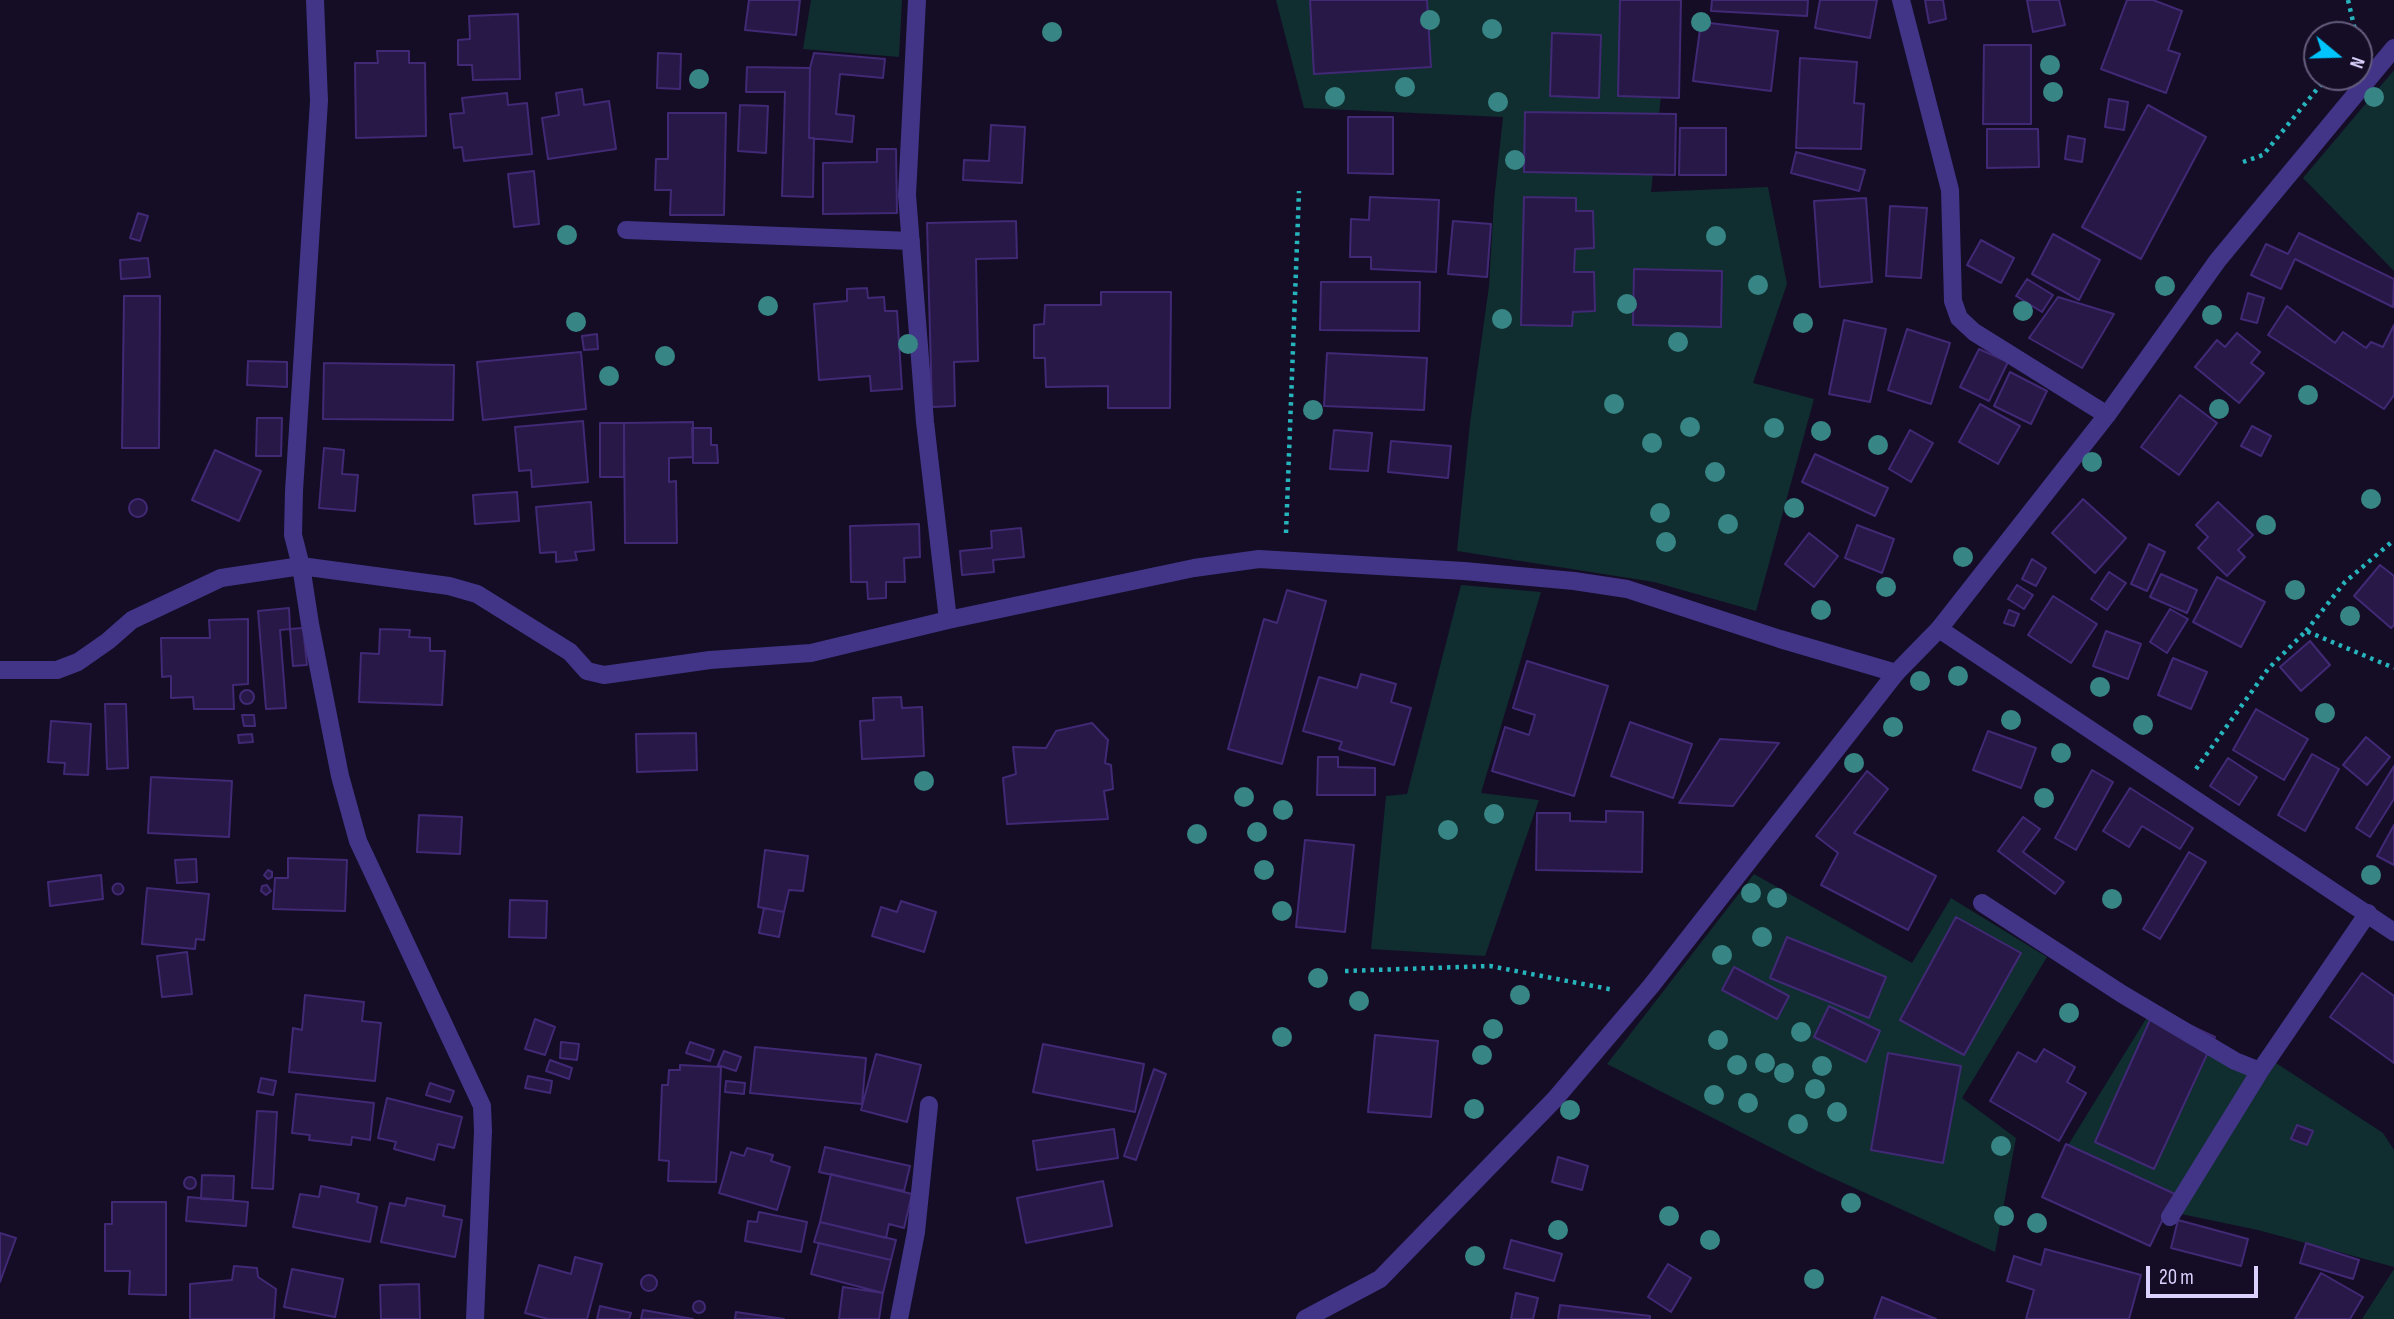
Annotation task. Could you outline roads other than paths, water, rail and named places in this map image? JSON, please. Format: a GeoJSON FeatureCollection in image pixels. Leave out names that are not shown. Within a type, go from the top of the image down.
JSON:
{"type":"FeatureCollection","features":[{"type":"Feature","properties":{"kind":"street"},"geometry":{"type":"LineString","coordinates":[[315,0],[319,101],[293,491],[293,535],[340,776],[358,841],[482,1107],[484,1131],[475,1319]]}},
{"type":"Feature","properties":{"kind":"street"},"geometry":{"type":"LineString","coordinates":[[917,0],[907,195],[925,422],[948,620]]}},
{"type":"Feature","properties":{"kind":"street"},"geometry":{"type":"LineString","coordinates":[[1901,0],[1950,190],[1953,301],[1959,318],[1973,332],[2107,415]]}},
{"type":"Feature","properties":{"kind":"street"},"geometry":{"type":"LineString","coordinates":[[1305,1319],[1380,1279],[1556,1099],[1642,995],[1896,673],[1939,629],[2107,415],[2218,260],[2394,48]]}},
{"type":"Feature","properties":{"kind":"street"},"geometry":{"type":"LineString","coordinates":[[626,230],[911,242]]}},
{"type":"Feature","properties":{"kind":"street"},"geometry":{"type":"LineString","coordinates":[[0,670],[57,670],[78,662],[132,620],[221,578],[301,566],[449,586],[477,594],[570,652],[587,671],[604,675],[710,660],[811,653],[948,620],[1194,568],[1259,559],[1464,571],[1574,581],[1627,589],[1780,639],[1896,673]]}},
{"type":"Feature","properties":{"kind":"street"},"geometry":{"type":"LineString","coordinates":[[1939,629],[2394,932]]}},
{"type":"Feature","properties":{"kind":"street"},"geometry":{"type":"LineString","coordinates":[[1982,903],[2133,1000],[2235,1060],[2260,1071]]}},
{"type":"Feature","properties":{"kind":"street"},"geometry":{"type":"LineString","coordinates":[[2170,1217],[2260,1071],[2368,913]]}},
{"type":"Feature","properties":{"kind":"street"},"geometry":{"type":"LineString","coordinates":[[899,1319],[916,1232],[929,1105]]}}]}
